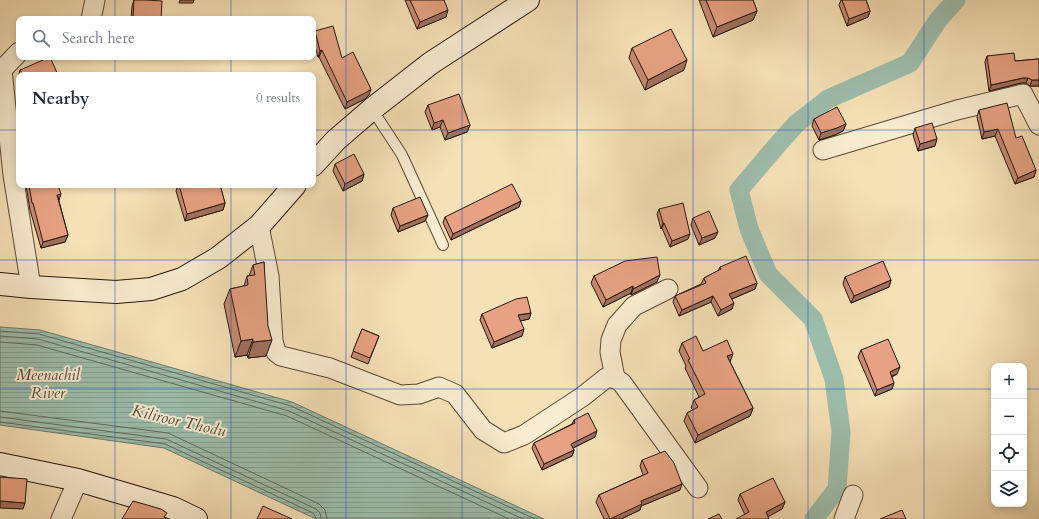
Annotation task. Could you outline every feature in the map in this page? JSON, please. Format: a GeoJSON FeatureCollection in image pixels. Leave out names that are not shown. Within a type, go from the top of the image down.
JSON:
{"type":"FeatureCollection","features":[{"type":"Feature","properties":{"kind":"main road"},"geometry":{"type":"LineString","coordinates":[[316,162],[336,140],[431,63],[528,0]]}},
{"type":"Feature","properties":{"kind":"main road"},"geometry":{"type":"LineString","coordinates":[[0,284],[116,292],[151,289],[182,280],[218,258],[259,226],[292,188]]}},
{"type":"Feature","properties":{"kind":"main road"},"geometry":{"type":"LineString","coordinates":[[0,464],[78,480],[173,508],[196,519]]}},
{"type":"Feature","properties":{"kind":"street"},"geometry":{"type":"LineString","coordinates":[[92,16],[95,0]]}},
{"type":"Feature","properties":{"kind":"street"},"geometry":{"type":"LineString","coordinates":[[16,54],[1,67],[13,175],[31,287]]}},
{"type":"Feature","properties":{"kind":"street"},"geometry":{"type":"LineString","coordinates":[[823,150],[957,110],[1023,94],[1039,125]]}},
{"type":"Feature","properties":{"kind":"street"},"geometry":{"type":"LineString","coordinates":[[259,226],[269,276],[273,341],[276,352],[281,356],[330,368],[400,395],[419,394],[438,387],[455,394],[483,430],[504,443],[524,436],[582,397],[606,378],[615,378],[622,383],[698,488]]}},
{"type":"Feature","properties":{"kind":"street"},"geometry":{"type":"LineString","coordinates":[[615,378],[610,352],[611,340],[617,325],[634,306],[668,288]]}},
{"type":"Feature","properties":{"kind":"street"},"geometry":{"type":"LineString","coordinates":[[62,519],[78,480]]}},
{"type":"Feature","properties":{"kind":"street"},"geometry":{"type":"LineString","coordinates":[[844,519],[853,494]]}},
{"type":"Feature","properties":{"kind":"lane"},"geometry":{"type":"LineString","coordinates":[[372,110],[402,155],[443,245]]}},
{"type":"Feature","properties":{"kind":"water","name":"Meenachil River"},"geometry":{"type":"Polygon","coordinates":[[[0,327],[40,330],[292,402],[544,519],[316,519],[164,448],[0,425],[0,327]]]}},
{"type":"Feature","properties":{"kind":"building"},"geometry":{"type":"Polygon","coordinates":[[[134,0],[162,1],[161,16],[133,16],[134,0]]]}},
{"type":"Feature","properties":{"kind":"building"},"geometry":{"type":"Polygon","coordinates":[[[410,0],[444,0],[448,10],[420,22],[410,0]]]}},
{"type":"Feature","properties":{"kind":"building"},"geometry":{"type":"Polygon","coordinates":[[[706,0],[753,0],[757,11],[717,27],[706,0]]]}},
{"type":"Feature","properties":{"kind":"building"},"geometry":{"type":"Polygon","coordinates":[[[842,0],[866,0],[870,11],[849,19],[842,0]]]}},
{"type":"Feature","properties":{"kind":"building"},"geometry":{"type":"Polygon","coordinates":[[[333,26],[342,58],[353,52],[371,89],[347,102],[322,50],[320,51],[316,31],[333,26]]]}},
{"type":"Feature","properties":{"kind":"building"},"geometry":{"type":"Polygon","coordinates":[[[671,29],[687,60],[648,80],[632,48],[671,29]]]}},
{"type":"Feature","properties":{"kind":"building"},"geometry":{"type":"Polygon","coordinates":[[[1014,53],[1015,61],[1039,59],[1039,80],[1023,78],[991,85],[987,56],[1014,53]]]}},
{"type":"Feature","properties":{"kind":"building"},"geometry":{"type":"Polygon","coordinates":[[[43,60],[51,60],[57,72],[21,72],[20,70],[43,60]]]}},
{"type":"Feature","properties":{"kind":"building"},"geometry":{"type":"Polygon","coordinates":[[[459,94],[470,125],[448,133],[443,120],[434,123],[428,105],[459,94]]]}},
{"type":"Feature","properties":{"kind":"building"},"geometry":{"type":"Polygon","coordinates":[[[1007,103],[1016,138],[1022,136],[1036,170],[1018,178],[998,129],[984,132],[979,110],[1007,103]]]}},
{"type":"Feature","properties":{"kind":"building"},"geometry":{"type":"Polygon","coordinates":[[[837,107],[846,124],[821,133],[814,119],[837,107]]]}},
{"type":"Feature","properties":{"kind":"building"},"geometry":{"type":"Polygon","coordinates":[[[932,123],[937,139],[920,144],[915,128],[932,123]]]}},
{"type":"Feature","properties":{"kind":"building"},"geometry":{"type":"Polygon","coordinates":[[[354,154],[364,174],[345,184],[335,164],[354,154]]]}},
{"type":"Feature","properties":{"kind":"building"},"geometry":{"type":"Polygon","coordinates":[[[512,184],[521,201],[453,234],[445,217],[512,184]]]}},
{"type":"Feature","properties":{"kind":"building"},"geometry":{"type":"Polygon","coordinates":[[[30,188],[59,188],[61,194],[57,195],[68,235],[43,242],[32,203],[30,188]]]}},
{"type":"Feature","properties":{"kind":"building"},"geometry":{"type":"Polygon","coordinates":[[[180,188],[221,188],[225,203],[187,214],[180,188]]]}},
{"type":"Feature","properties":{"kind":"building"},"geometry":{"type":"Polygon","coordinates":[[[420,197],[428,215],[400,226],[393,208],[420,197]]]}},
{"type":"Feature","properties":{"kind":"building"},"geometry":{"type":"Polygon","coordinates":[[[683,203],[690,234],[672,241],[663,223],[659,209],[683,203]]]}},
{"type":"Feature","properties":{"kind":"building"},"geometry":{"type":"Polygon","coordinates":[[[709,211],[718,232],[702,238],[693,218],[709,211]]]}},
{"type":"Feature","properties":{"kind":"building"},"geometry":{"type":"Polygon","coordinates":[[[746,256],[757,283],[729,294],[734,303],[721,310],[713,296],[682,310],[675,296],[706,283],[704,278],[721,269],[720,267],[746,256]]]}},
{"type":"Feature","properties":{"kind":"building"},"geometry":{"type":"Polygon","coordinates":[[[657,257],[660,275],[633,289],[633,286],[606,300],[594,276],[625,261],[657,257]]]}},
{"type":"Feature","properties":{"kind":"building"},"geometry":{"type":"Polygon","coordinates":[[[883,261],[891,280],[854,296],[845,277],[883,261]]]}},
{"type":"Feature","properties":{"kind":"building"},"geometry":{"type":"Polygon","coordinates":[[[264,262],[268,326],[272,340],[253,342],[253,339],[241,341],[230,289],[248,285],[247,276],[255,275],[253,265],[264,262]]]}},
{"type":"Feature","properties":{"kind":"building"},"geometry":{"type":"Polygon","coordinates":[[[527,297],[531,313],[518,315],[524,329],[494,342],[482,314],[516,299],[527,297]]]}},
{"type":"Feature","properties":{"kind":"building"},"geometry":{"type":"Polygon","coordinates":[[[362,329],[379,336],[370,358],[353,351],[362,329]]]}},
{"type":"Feature","properties":{"kind":"building"},"geometry":{"type":"Polygon","coordinates":[[[696,336],[703,351],[727,340],[733,354],[727,356],[753,408],[698,435],[687,413],[698,407],[694,400],[705,394],[688,360],[690,359],[682,343],[696,336]]]}},
{"type":"Feature","properties":{"kind":"building"},"geometry":{"type":"Polygon","coordinates":[[[888,339],[900,367],[890,372],[894,383],[877,390],[861,350],[888,339]]]}},
{"type":"Feature","properties":{"kind":"building"},"geometry":{"type":"Polygon","coordinates":[[[588,413],[597,431],[571,444],[574,450],[544,464],[534,443],[575,423],[574,420],[588,413]]]}},
{"type":"Feature","properties":{"kind":"building"},"geometry":{"type":"Polygon","coordinates":[[[665,451],[674,463],[682,484],[641,501],[642,504],[610,519],[599,495],[648,473],[642,460],[665,451]]]}},
{"type":"Feature","properties":{"kind":"building"},"geometry":{"type":"Polygon","coordinates":[[[0,477],[27,479],[25,503],[0,501],[0,477]]]}},
{"type":"Feature","properties":{"kind":"building"},"geometry":{"type":"Polygon","coordinates":[[[773,478],[785,502],[766,512],[769,519],[736,519],[749,512],[740,494],[773,478]]]}},
{"type":"Feature","properties":{"kind":"building"},"geometry":{"type":"Polygon","coordinates":[[[133,501],[161,509],[167,513],[164,517],[166,519],[122,519],[133,501]]]}},
{"type":"Feature","properties":{"kind":"building"},"geometry":{"type":"Polygon","coordinates":[[[263,506],[292,519],[257,519],[263,506]]]}},
{"type":"Feature","properties":{"kind":"building"},"geometry":{"type":"Polygon","coordinates":[[[902,510],[906,519],[880,519],[902,510]]]}},
{"type":"Feature","properties":{"kind":"building"},"geometry":{"type":"Polygon","coordinates":[[[719,514],[722,519],[708,519],[719,514]]]}},
{"type":"Feature","properties":{"kind":"waterway"},"geometry":{"type":"LineString","coordinates":[[814,519],[837,489],[841,432],[834,379],[813,319],[768,274],[749,229],[739,190],[796,124],[828,99],[910,63],[938,20],[956,0]]}},
{"type":"Feature","properties":{"kind":"water label","name":"Kiliroor Thodu"},"geometry":{"type":"Point","coordinates":[179,420]}}]}
